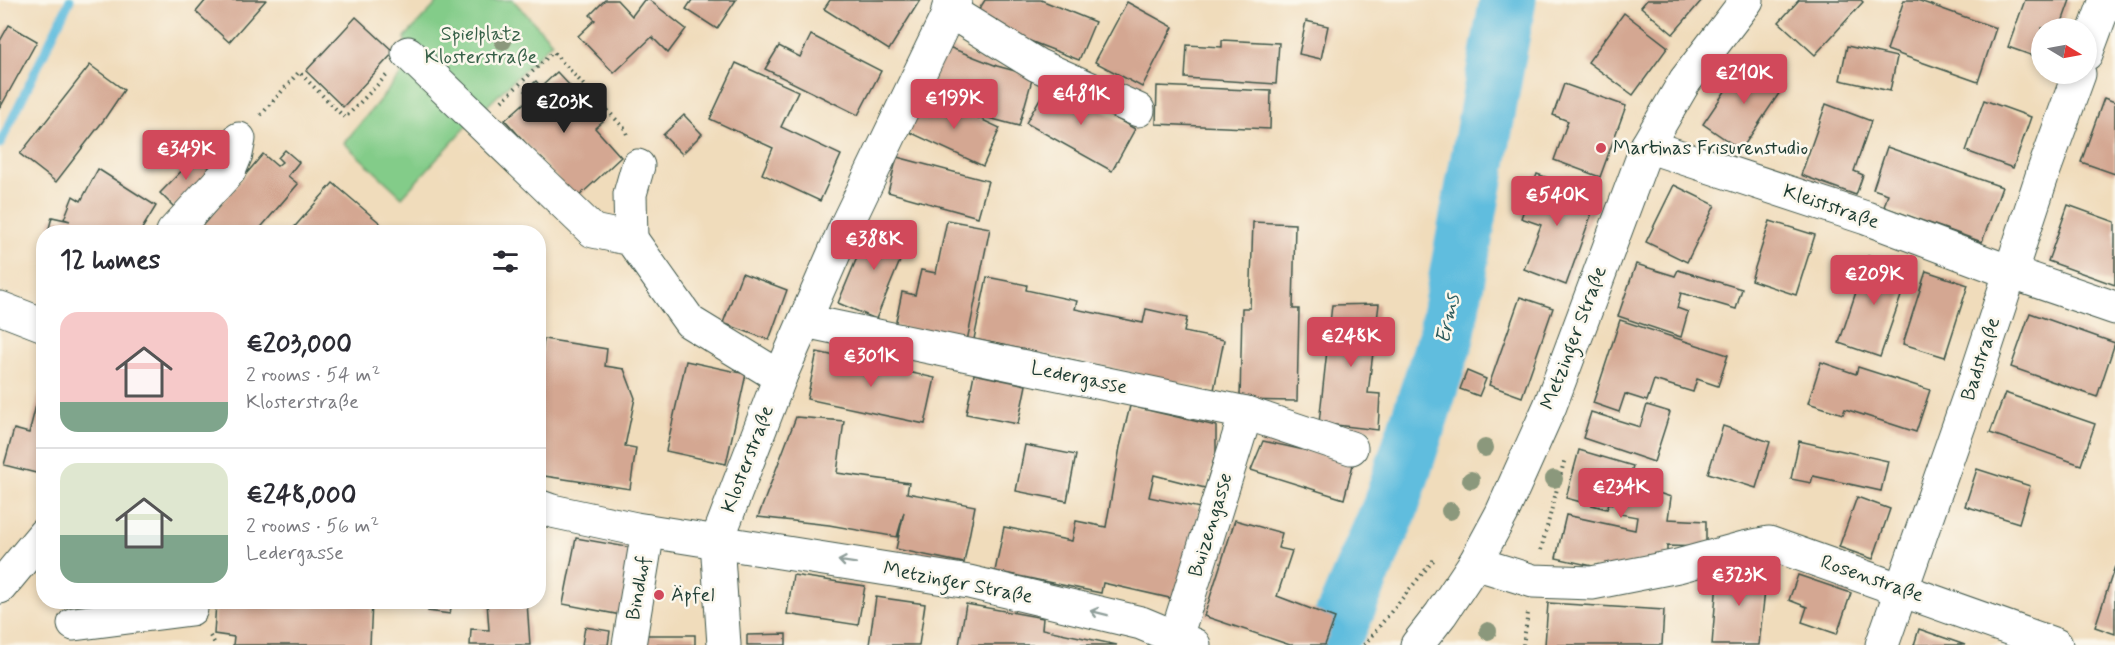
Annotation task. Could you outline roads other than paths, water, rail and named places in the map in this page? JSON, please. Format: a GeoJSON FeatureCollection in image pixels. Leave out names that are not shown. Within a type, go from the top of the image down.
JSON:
{"type":"FeatureCollection","features":[{"type":"Feature","properties":{"kind":"street","name":"Metzinger Straße"},"geometry":{"type":"LineString","coordinates":[[1417,645],[1475,563],[1502,513],[1550,406],[1647,146],[1685,81],[1747,0]]}},
{"type":"Feature","properties":{"kind":"street"},"geometry":{"type":"LineString","coordinates":[[2097,24],[2106,0]]}},
{"type":"Feature","properties":{"kind":"street"},"geometry":{"type":"LineString","coordinates":[[952,5],[1037,65],[1138,110]]}},
{"type":"Feature","properties":{"kind":"street","name":"Klosterstraße"},"geometry":{"type":"LineString","coordinates":[[717,541],[780,377],[846,226],[952,5]]}},
{"type":"Feature","properties":{"kind":"street"},"geometry":{"type":"LineString","coordinates":[[408,53],[593,231],[631,239]]}},
{"type":"Feature","properties":{"kind":"street","name":"Badstraße"},"geometry":{"type":"LineString","coordinates":[[1882,645],[2076,84]]}},
{"type":"Feature","properties":{"kind":"street"},"geometry":{"type":"LineString","coordinates":[[179,225],[229,171],[237,154],[239,139]]}},
{"type":"Feature","properties":{"kind":"street","name":"Kleiststraße"},"geometry":{"type":"LineString","coordinates":[[1647,146],[1866,218],[2010,272],[2115,308]]}},
{"type":"Feature","properties":{"kind":"street"},"geometry":{"type":"LineString","coordinates":[[638,166],[630,194],[631,239],[690,322],[780,377]]}},
{"type":"Feature","properties":{"kind":"street"},"geometry":{"type":"LineString","coordinates":[[0,308],[36,322]]}},
{"type":"Feature","properties":{"kind":"street","name":"Ledergasse"},"geometry":{"type":"LineString","coordinates":[[805,321],[1246,412],[1351,448]]}},
{"type":"Feature","properties":{"kind":"street","name":"Buizengasse"},"geometry":{"type":"LineString","coordinates":[[1185,641],[1246,412]]}},
{"type":"Feature","properties":{"kind":"street","name":"Metzinger Straße"},"geometry":{"type":"LineString","coordinates":[[546,509],[648,531],[969,582],[1139,634],[1185,641]]}},
{"type":"Feature","properties":{"kind":"street","name":"Bindhof"},"geometry":{"type":"LineString","coordinates":[[629,645],[648,531]]}},
{"type":"Feature","properties":{"kind":"street"},"geometry":{"type":"LineString","coordinates":[[717,541],[724,645]]}},
{"type":"Feature","properties":{"kind":"street","name":"Rosenstraße"},"geometry":{"type":"LineString","coordinates":[[1475,563],[1533,581],[1592,583],[1678,566],[1769,543],[2056,645]]}},
{"type":"Feature","properties":{"kind":"street"},"geometry":{"type":"LineString","coordinates":[[0,587],[36,544]]}},
{"type":"Feature","properties":{"kind":"street"},"geometry":{"type":"LineString","coordinates":[[74,624],[191,609]]}},
{"type":"Feature","properties":{"kind":"waterway"},"geometry":{"type":"LineString","coordinates":[[0,144],[70,0]]}},
{"type":"Feature","properties":{"kind":"waterway","name":"Erms"},"geometry":{"type":"LineString","coordinates":[[1340,624],[1391,506],[1446,337],[1508,0]]}},
{"type":"Feature","properties":{"kind":"place","name":"Martinas Frisurenstudio"},"geometry":{"type":"Point","coordinates":[1601,148]}},
{"type":"Feature","properties":{"kind":"place","name":"Äpfel"},"geometry":{"type":"Point","coordinates":[659,595]}},
{"type":"Feature","properties":{"kind":"park label","name":"Spielplatz Klosterstraße"},"geometry":{"type":"Point","coordinates":[481,46]}}]}
